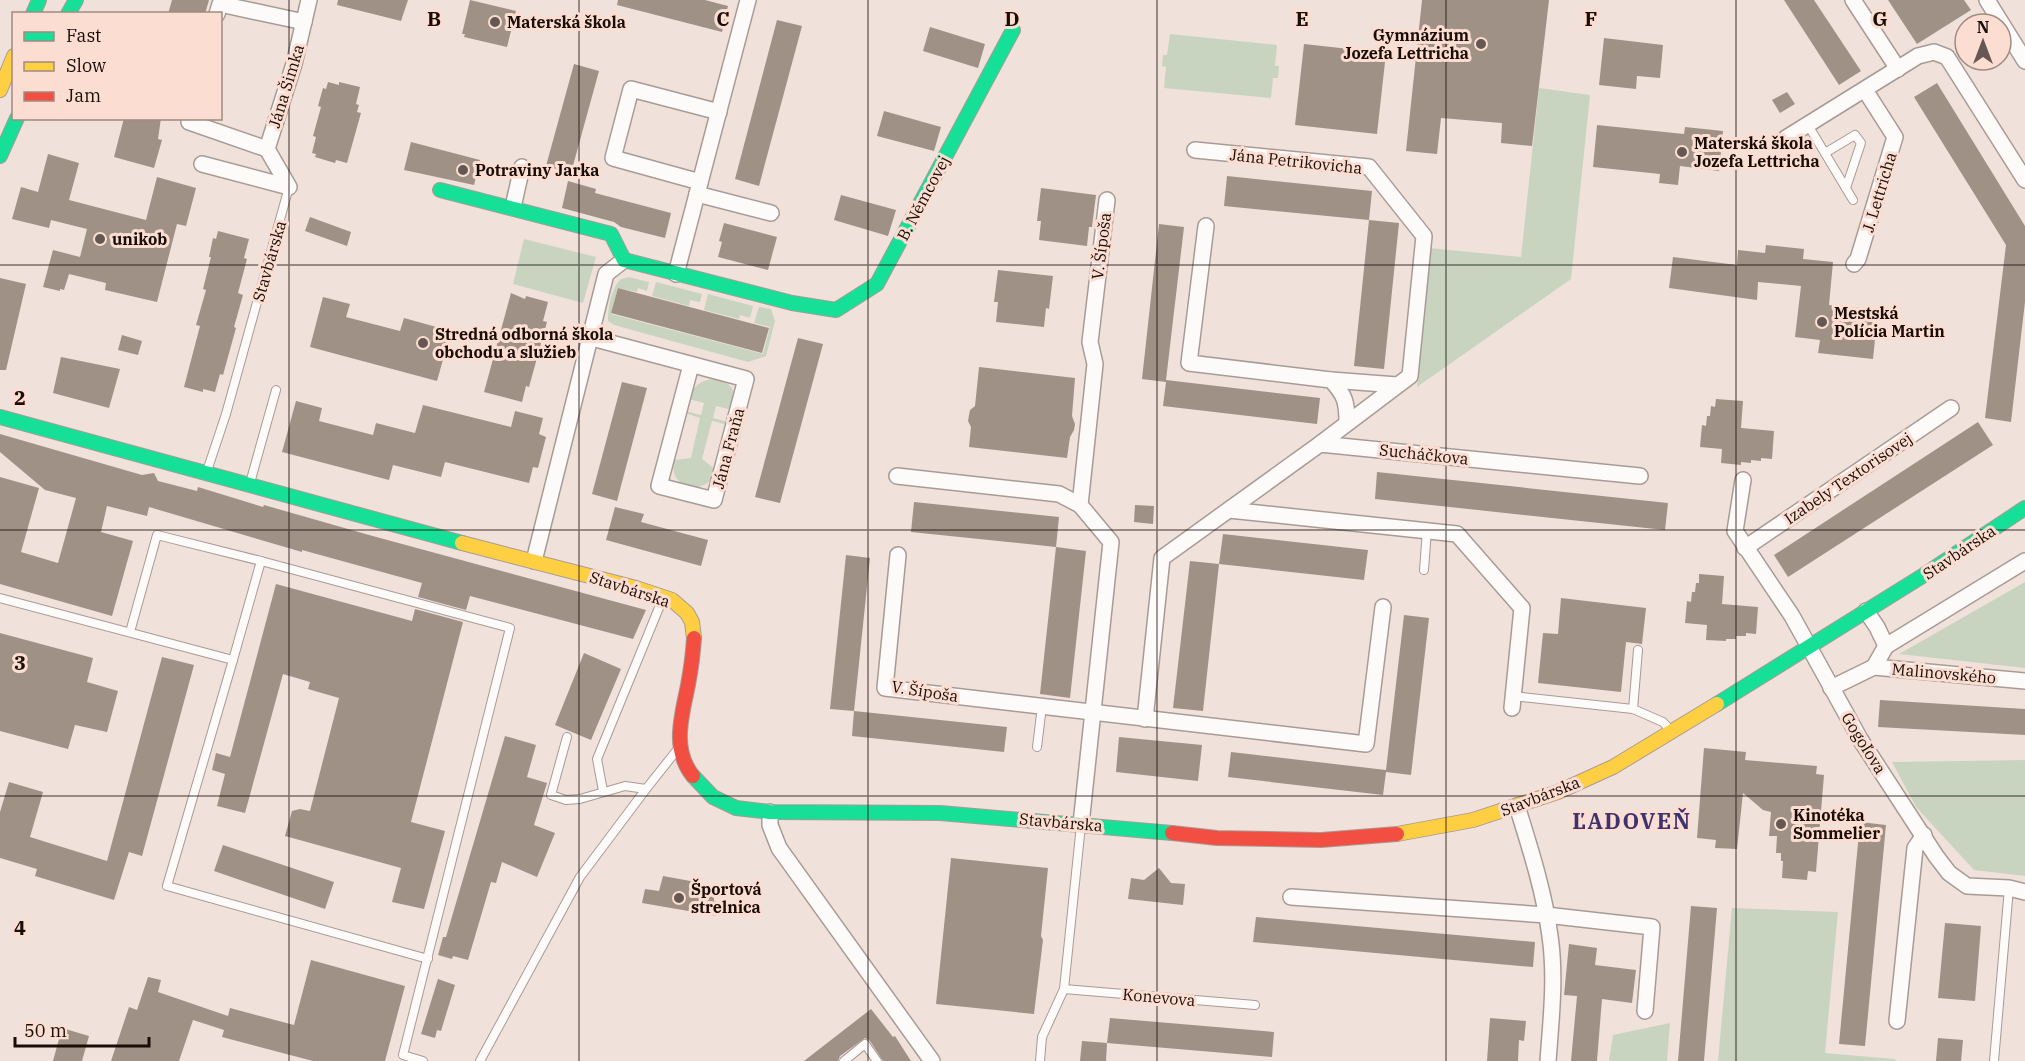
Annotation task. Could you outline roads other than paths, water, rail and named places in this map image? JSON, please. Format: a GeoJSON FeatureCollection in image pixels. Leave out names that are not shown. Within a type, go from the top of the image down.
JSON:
{"type":"FeatureCollection","features":[{"type":"Feature","properties":{"kind":"street","name":"Jána Šimka"},"geometry":{"type":"LineString","coordinates":[[267,149],[294,64],[309,0]]}},
{"type":"Feature","properties":{"kind":"street"},"geometry":{"type":"LineString","coordinates":[[440,190],[611,234],[624,260],[676,274],[748,0]]}},
{"type":"Feature","properties":{"kind":"street"},"geometry":{"type":"LineString","coordinates":[[1852,0],[1898,69]]}},
{"type":"Feature","properties":{"kind":"street"},"geometry":{"type":"LineString","coordinates":[[1991,3],[2025,61]]}},
{"type":"Feature","properties":{"kind":"street","name":"Jána Šimka"},"geometry":{"type":"LineString","coordinates":[[218,12],[220,4],[304,22]]}},
{"type":"Feature","properties":{"kind":"street","name":"B. Němcovej"},"geometry":{"type":"LineString","coordinates":[[676,274],[792,303],[837,310],[877,284],[1013,30]]}},
{"type":"Feature","properties":{"kind":"street"},"geometry":{"type":"LineString","coordinates":[[1786,138],[1918,56],[1934,52],[1947,57],[2025,180]]}},
{"type":"Feature","properties":{"kind":"street"},"geometry":{"type":"LineString","coordinates":[[0,90],[12,61]]}},
{"type":"Feature","properties":{"kind":"street"},"geometry":{"type":"LineString","coordinates":[[719,112],[631,89],[613,158],[771,213]]}},
{"type":"Feature","properties":{"kind":"street","name":"J. Lettricha"},"geometry":{"type":"LineString","coordinates":[[1854,264],[1858,259],[1895,137],[1865,90]]}},
{"type":"Feature","properties":{"kind":"street"},"geometry":{"type":"LineString","coordinates":[[0,156],[16,120]]}},
{"type":"Feature","properties":{"kind":"street","name":"Jána Šimka"},"geometry":{"type":"LineString","coordinates":[[190,120],[189,122],[267,149],[289,187]]}},
{"type":"Feature","properties":{"kind":"street","name":"Jána Petrikovicha"},"geometry":{"type":"LineString","coordinates":[[1195,150],[1369,167],[1424,236],[1410,376],[1320,444]]}},
{"type":"Feature","properties":{"kind":"street"},"geometry":{"type":"LineString","coordinates":[[202,164],[289,187]]}},
{"type":"Feature","properties":{"kind":"street"},"geometry":{"type":"LineString","coordinates":[[513,207],[522,167]]}},
{"type":"Feature","properties":{"kind":"street","name":"V. Šípoša"},"geometry":{"type":"LineString","coordinates":[[1080,505],[1095,364],[1090,342],[1107,200]]}},
{"type":"Feature","properties":{"kind":"street"},"geometry":{"type":"LineString","coordinates":[[1206,226],[1189,363],[1397,386]]}},
{"type":"Feature","properties":{"kind":"street"},"geometry":{"type":"LineString","coordinates":[[534,561],[606,274],[624,260]]}},
{"type":"Feature","properties":{"kind":"street","name":"Jána Fraňa"},"geometry":{"type":"LineString","coordinates":[[591,338],[746,379],[714,500],[659,486],[691,365]]}},
{"type":"Feature","properties":{"kind":"street"},"geometry":{"type":"LineString","coordinates":[[1331,380],[1343,393],[1347,408],[1347,423]]}},
{"type":"Feature","properties":{"kind":"street","name":"Izabely Textorisovej"},"geometry":{"type":"LineString","coordinates":[[1745,548],[1951,408]]}},
{"type":"Feature","properties":{"kind":"street","name":"Stavbárska"},"geometry":{"type":"LineString","coordinates":[[0,417],[672,600],[687,613],[695,633],[691,668],[680,723],[680,747],[683,762],[713,797],[736,808],[770,812],[940,813],[1217,838],[1352,839],[1384,836],[1439,827],[1493,814],[1557,792],[1613,766],[1673,732],[1810,647],[2025,508]]}},
{"type":"Feature","properties":{"kind":"street"},"geometry":{"type":"LineString","coordinates":[[1145,719],[1162,558],[1320,444]]}},
{"type":"Feature","properties":{"kind":"street","name":"Sucháčkova"},"geometry":{"type":"LineString","coordinates":[[1320,444],[1640,476]]}},
{"type":"Feature","properties":{"kind":"street"},"geometry":{"type":"LineString","coordinates":[[897,476],[1059,494],[1080,505],[1111,542],[1081,824]]}},
{"type":"Feature","properties":{"kind":"street"},"geometry":{"type":"LineString","coordinates":[[1743,480],[1735,531],[1810,647]]}},
{"type":"Feature","properties":{"kind":"street"},"geometry":{"type":"LineString","coordinates":[[1229,510],[1457,534],[1522,608],[1513,702]]}},
{"type":"Feature","properties":{"kind":"street","name":"V. Šípoša"},"geometry":{"type":"LineString","coordinates":[[898,555],[885,688],[1094,711]]}},
{"type":"Feature","properties":{"kind":"street","name":"Malinovského"},"geometry":{"type":"LineString","coordinates":[[1886,646],[2025,561]]}},
{"type":"Feature","properties":{"kind":"street"},"geometry":{"type":"LineString","coordinates":[[1094,711],[1366,744],[1383,607]]}},
{"type":"Feature","properties":{"kind":"street"},"geometry":{"type":"LineString","coordinates":[[1866,611],[1886,646],[1875,667]]}},
{"type":"Feature","properties":{"kind":"street","name":"Gogoľova"},"geometry":{"type":"LineString","coordinates":[[1810,647],[1860,739],[1949,873],[1967,886],[2009,888],[2025,892]]}},
{"type":"Feature","properties":{"kind":"street","name":"Malinovského"},"geometry":{"type":"LineString","coordinates":[[1831,688],[1875,667],[2025,681]]}},
{"type":"Feature","properties":{"kind":"street"},"geometry":{"type":"LineString","coordinates":[[1517,806],[1534,862],[1550,937],[1552,970],[1548,1061]]}},
{"type":"Feature","properties":{"kind":"street"},"geometry":{"type":"LineString","coordinates":[[770,812],[770,825],[779,848],[932,1061]]}},
{"type":"Feature","properties":{"kind":"street"},"geometry":{"type":"LineString","coordinates":[[1897,1021],[1915,848],[1924,835]]}},
{"type":"Feature","properties":{"kind":"street"},"geometry":{"type":"LineString","coordinates":[[1291,897],[1546,915],[1652,927],[1645,1011]]}},
{"type":"Feature","properties":{"kind":"lane"},"geometry":{"type":"LineString","coordinates":[[1808,125],[1853,200]]}},
{"type":"Feature","properties":{"kind":"lane"},"geometry":{"type":"LineString","coordinates":[[1825,153],[1855,135],[1861,143],[1846,188]]}},
{"type":"Feature","properties":{"kind":"lane","name":"Stavbárska"},"geometry":{"type":"LineString","coordinates":[[207,473],[229,403],[289,187]]}},
{"type":"Feature","properties":{"kind":"lane"},"geometry":{"type":"LineString","coordinates":[[249,485],[276,390]]}},
{"type":"Feature","properties":{"kind":"lane"},"geometry":{"type":"LineString","coordinates":[[1424,570],[1427,530]]}},
{"type":"Feature","properties":{"kind":"lane"},"geometry":{"type":"LineString","coordinates":[[130,632],[157,535],[510,628],[403,1055],[423,1061]]}},
{"type":"Feature","properties":{"kind":"lane"},"geometry":{"type":"LineString","coordinates":[[261,561],[167,886],[428,959]]}},
{"type":"Feature","properties":{"kind":"lane"},"geometry":{"type":"LineString","coordinates":[[603,791],[598,775],[597,759],[663,596]]}},
{"type":"Feature","properties":{"kind":"lane"},"geometry":{"type":"LineString","coordinates":[[0,598],[233,660]]}},
{"type":"Feature","properties":{"kind":"lane"},"geometry":{"type":"LineString","coordinates":[[1633,709],[1638,650]]}},
{"type":"Feature","properties":{"kind":"lane"},"geometry":{"type":"LineString","coordinates":[[1513,702],[1633,709],[1663,722],[1673,732]]}},
{"type":"Feature","properties":{"kind":"lane"},"geometry":{"type":"LineString","coordinates":[[1037,747],[1042,706]]}},
{"type":"Feature","properties":{"kind":"lane"},"geometry":{"type":"LineString","coordinates":[[567,737],[551,795],[573,800],[625,786],[645,789]]}},
{"type":"Feature","properties":{"kind":"lane"},"geometry":{"type":"LineString","coordinates":[[480,1061],[580,877],[645,789],[680,747]]}},
{"type":"Feature","properties":{"kind":"lane"},"geometry":{"type":"LineString","coordinates":[[1040,1061],[1042,1037],[1064,989],[1081,824]]}},
{"type":"Feature","properties":{"kind":"lane"},"geometry":{"type":"LineString","coordinates":[[1994,1061],[2009,888]]}},
{"type":"Feature","properties":{"kind":"lane","name":"Konevova"},"geometry":{"type":"LineString","coordinates":[[1064,989],[1255,1005]]}},
{"type":"Feature","properties":{"kind":"lane"},"geometry":{"type":"LineString","coordinates":[[844,1061],[866,1044],[877,1061]]}},
{"type":"Feature","properties":{"kind":"place","name":"Materská škola"},"geometry":{"type":"Point","coordinates":[495,22]}},
{"type":"Feature","properties":{"kind":"place","name":"Gymnázium Jozefa Lettricha"},"geometry":{"type":"Point","coordinates":[1481,44]}},
{"type":"Feature","properties":{"kind":"place","name":"Materská škola Jozefa Lettricha"},"geometry":{"type":"Point","coordinates":[1682,152]}},
{"type":"Feature","properties":{"kind":"place","name":"Potraviny Jarka"},"geometry":{"type":"Point","coordinates":[463,170]}},
{"type":"Feature","properties":{"kind":"place","name":"unikob"},"geometry":{"type":"Point","coordinates":[100,239]}},
{"type":"Feature","properties":{"kind":"place","name":"Mestská Polícia Martin"},"geometry":{"type":"Point","coordinates":[1822,322]}},
{"type":"Feature","properties":{"kind":"place","name":"Stredná odborná škola obchodu a služieb"},"geometry":{"type":"Point","coordinates":[423,343]}},
{"type":"Feature","properties":{"kind":"place","name":"Kinotéka Sommelier"},"geometry":{"type":"Point","coordinates":[1781,824]}},
{"type":"Feature","properties":{"kind":"place","name":"Športová strelnica"},"geometry":{"type":"Point","coordinates":[679,898]}},
{"type":"Feature","properties":{"kind":"district","name":"ĽADOVEŇ"},"geometry":{"type":"Point","coordinates":[1632,821]}}]}
